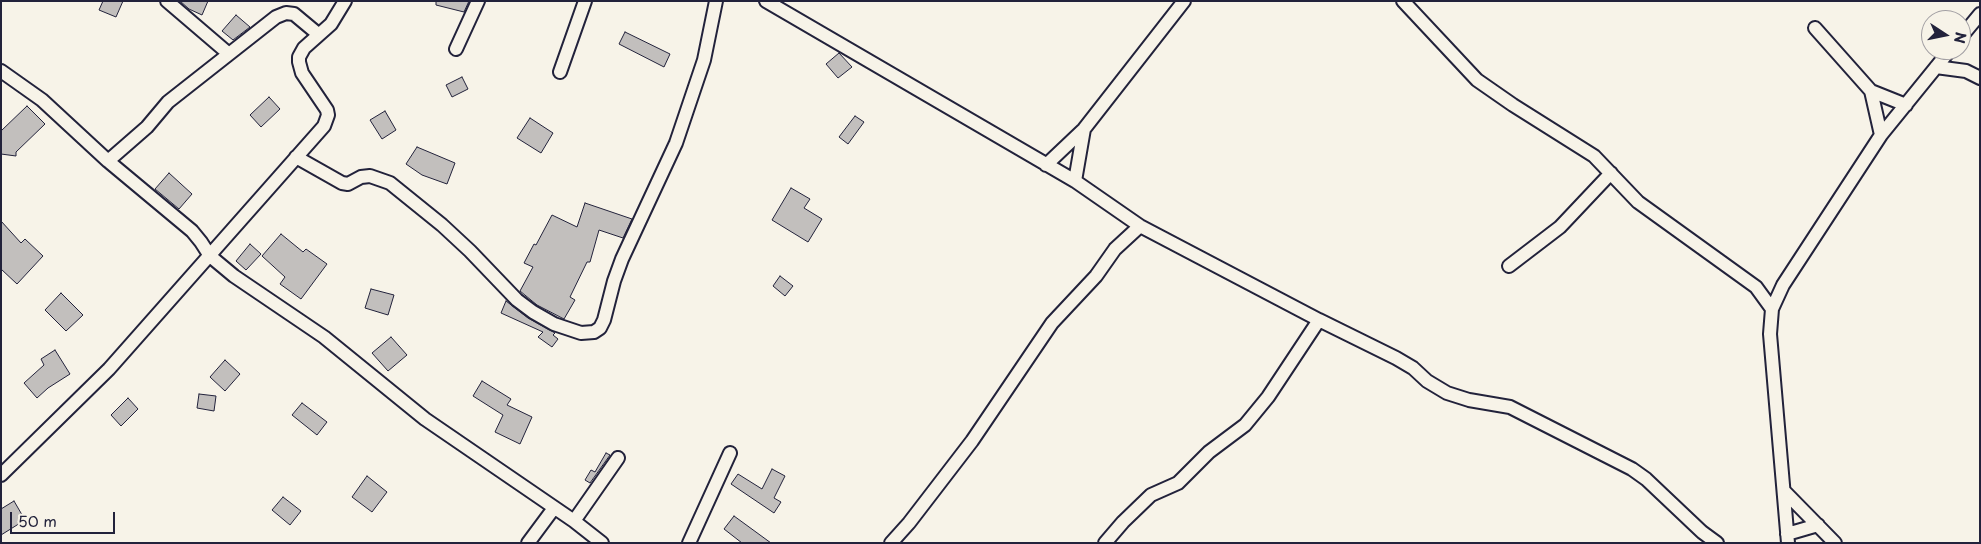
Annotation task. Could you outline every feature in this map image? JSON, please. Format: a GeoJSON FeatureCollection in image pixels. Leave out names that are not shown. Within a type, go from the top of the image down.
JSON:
{"type":"FeatureCollection","features":[{"type":"Feature","properties":{"kind":"street"},"geometry":{"type":"LineString","coordinates":[[167,1],[229,54]]}},
{"type":"Feature","properties":{"kind":"street"},"geometry":{"type":"LineString","coordinates":[[1,476],[109,370],[324,126],[328,115],[325,106],[302,73],[299,62],[301,52],[318,34],[331,24],[345,1]]}},
{"type":"Feature","properties":{"kind":"street"},"geometry":{"type":"LineString","coordinates":[[456,49],[478,1]]}},
{"type":"Feature","properties":{"kind":"street"},"geometry":{"type":"LineString","coordinates":[[560,72],[585,1]]}},
{"type":"Feature","properties":{"kind":"street"},"geometry":{"type":"LineString","coordinates":[[296,157],[345,184],[361,177],[370,176],[390,183],[421,206],[470,251],[518,300],[533,312],[554,324],[581,333],[594,332],[600,328],[604,320],[622,259],[676,143],[704,60],[716,1]]}},
{"type":"Feature","properties":{"kind":"street"},"geometry":{"type":"LineString","coordinates":[[766,1],[1075,181],[1140,226],[1319,320],[1396,358],[1447,393],[1469,400],[1510,407],[1575,442],[1618,461],[1646,479],[1702,532],[1717,543]]}},
{"type":"Feature","properties":{"kind":"street"},"geometry":{"type":"LineString","coordinates":[[1046,165],[1084,129],[1184,1]]}},
{"type":"Feature","properties":{"kind":"street"},"geometry":{"type":"LineString","coordinates":[[1403,1],[1477,80],[1594,156],[1638,202],[1756,287],[1772,309]]}},
{"type":"Feature","properties":{"kind":"street"},"geometry":{"type":"LineString","coordinates":[[108,161],[146,127],[168,102],[276,17],[286,13],[294,14],[318,34]]}},
{"type":"Feature","properties":{"kind":"street"},"geometry":{"type":"LineString","coordinates":[[1971,25],[1980,14]]}},
{"type":"Feature","properties":{"kind":"street"},"geometry":{"type":"LineString","coordinates":[[1815,28],[1871,91],[1906,105]]}},
{"type":"Feature","properties":{"kind":"street"},"geometry":{"type":"LineString","coordinates":[[1818,525],[1787,538],[1785,492],[1770,334],[1772,309],[1784,285],[1881,134],[1942,60]]}},
{"type":"Feature","properties":{"kind":"street"},"geometry":{"type":"LineString","coordinates":[[1958,60],[1966,71]]}},
{"type":"Feature","properties":{"kind":"street"},"geometry":{"type":"LineString","coordinates":[[1936,67],[1966,71],[1980,78]]}},
{"type":"Feature","properties":{"kind":"street"},"geometry":{"type":"LineString","coordinates":[[1,71],[42,100],[108,161],[192,231],[210,256],[234,276],[324,337],[425,419],[574,521],[602,543]]}},
{"type":"Feature","properties":{"kind":"street"},"geometry":{"type":"LineString","coordinates":[[1871,91],[1881,134]]}},
{"type":"Feature","properties":{"kind":"street"},"geometry":{"type":"LineString","coordinates":[[1075,181],[1084,129]]}},
{"type":"Feature","properties":{"kind":"street"},"geometry":{"type":"LineString","coordinates":[[1509,266],[1560,226],[1611,173]]}},
{"type":"Feature","properties":{"kind":"street"},"geometry":{"type":"LineString","coordinates":[[891,543],[909,523],[972,442],[1052,323],[1096,276],[1115,249],[1140,226]]}},
{"type":"Feature","properties":{"kind":"street"},"geometry":{"type":"LineString","coordinates":[[1756,287],[1784,285]]}},
{"type":"Feature","properties":{"kind":"street"},"geometry":{"type":"LineString","coordinates":[[1105,543],[1123,522],[1151,495],[1178,483],[1209,452],[1245,425],[1268,398],[1319,320]]}},
{"type":"Feature","properties":{"kind":"street"},"geometry":{"type":"LineString","coordinates":[[689,543],[730,453]]}},
{"type":"Feature","properties":{"kind":"street"},"geometry":{"type":"LineString","coordinates":[[574,521],[618,458]]}},
{"type":"Feature","properties":{"kind":"street"},"geometry":{"type":"LineString","coordinates":[[1785,492],[1835,543]]}},
{"type":"Feature","properties":{"kind":"street"},"geometry":{"type":"LineString","coordinates":[[528,543],[554,508]]}},
{"type":"Feature","properties":{"kind":"building"},"geometry":{"type":"Polygon","coordinates":[[[103,1],[123,1],[116,17],[99,10],[103,1]]]}},
{"type":"Feature","properties":{"kind":"building"},"geometry":{"type":"Polygon","coordinates":[[[180,1],[208,1],[202,15],[189,9],[180,1]]]}},
{"type":"Feature","properties":{"kind":"building"},"geometry":{"type":"Polygon","coordinates":[[[436,1],[469,1],[464,12],[436,5],[436,1]]]}},
{"type":"Feature","properties":{"kind":"building"},"geometry":{"type":"Polygon","coordinates":[[[236,15],[250,27],[233,40],[222,31],[236,15]]]}},
{"type":"Feature","properties":{"kind":"building"},"geometry":{"type":"Polygon","coordinates":[[[625,32],[670,54],[664,67],[619,44],[625,32]]]}},
{"type":"Feature","properties":{"kind":"building"},"geometry":{"type":"Polygon","coordinates":[[[839,53],[852,67],[838,78],[826,64],[839,53]]]}},
{"type":"Feature","properties":{"kind":"building"},"geometry":{"type":"Polygon","coordinates":[[[462,77],[468,89],[452,97],[446,85],[462,77]]]}},
{"type":"Feature","properties":{"kind":"building"},"geometry":{"type":"Polygon","coordinates":[[[269,97],[280,109],[261,127],[250,115],[269,97]]]}},
{"type":"Feature","properties":{"kind":"building"},"geometry":{"type":"Polygon","coordinates":[[[27,106],[45,124],[16,152],[16,156],[1,154],[1,131],[27,106]]]}},
{"type":"Feature","properties":{"kind":"building"},"geometry":{"type":"Polygon","coordinates":[[[385,111],[396,130],[382,139],[370,120],[385,111]]]}},
{"type":"Feature","properties":{"kind":"building"},"geometry":{"type":"Polygon","coordinates":[[[855,116],[864,122],[848,144],[839,137],[855,116]]]}},
{"type":"Feature","properties":{"kind":"building"},"geometry":{"type":"Polygon","coordinates":[[[530,118],[553,133],[541,153],[517,138],[530,118]]]}},
{"type":"Feature","properties":{"kind":"building"},"geometry":{"type":"Polygon","coordinates":[[[417,147],[455,163],[447,184],[422,175],[406,164],[417,147]]]}},
{"type":"Feature","properties":{"kind":"building"},"geometry":{"type":"Polygon","coordinates":[[[169,173],[192,194],[179,209],[155,189],[169,173]]]}},
{"type":"Feature","properties":{"kind":"building"},"geometry":{"type":"Polygon","coordinates":[[[791,188],[810,199],[804,208],[822,219],[808,242],[772,220],[791,188]]]}},
{"type":"Feature","properties":{"kind":"building"},"geometry":{"type":"Polygon","coordinates":[[[585,203],[632,219],[623,238],[599,230],[590,262],[587,262],[570,297],[575,300],[564,319],[537,305],[520,291],[533,267],[524,263],[552,215],[577,227],[585,203]]]}},
{"type":"Feature","properties":{"kind":"building"},"geometry":{"type":"Polygon","coordinates":[[[1,221],[21,243],[25,239],[43,256],[17,284],[1,269],[1,221]]]}},
{"type":"Feature","properties":{"kind":"building"},"geometry":{"type":"Polygon","coordinates":[[[281,234],[303,252],[306,249],[327,264],[301,299],[280,284],[285,277],[262,256],[281,234]]]}},
{"type":"Feature","properties":{"kind":"building"},"geometry":{"type":"Polygon","coordinates":[[[250,244],[261,254],[246,270],[236,261],[250,244]]]}},
{"type":"Feature","properties":{"kind":"building"},"geometry":{"type":"Polygon","coordinates":[[[780,276],[793,286],[785,296],[773,286],[780,276]]]}},
{"type":"Feature","properties":{"kind":"building"},"geometry":{"type":"Polygon","coordinates":[[[371,289],[394,295],[388,315],[365,308],[371,289]]]}},
{"type":"Feature","properties":{"kind":"building"},"geometry":{"type":"Polygon","coordinates":[[[61,293],[83,315],[66,331],[45,310],[61,293]]]}},
{"type":"Feature","properties":{"kind":"building"},"geometry":{"type":"Polygon","coordinates":[[[506,301],[528,318],[555,333],[553,335],[558,339],[552,347],[538,337],[543,332],[501,313],[506,301]]]}},
{"type":"Feature","properties":{"kind":"building"},"geometry":{"type":"Polygon","coordinates":[[[391,337],[407,355],[388,371],[372,353],[391,337]]]}},
{"type":"Feature","properties":{"kind":"building"},"geometry":{"type":"Polygon","coordinates":[[[55,350],[70,374],[48,388],[37,398],[24,383],[44,365],[41,359],[55,350]]]}},
{"type":"Feature","properties":{"kind":"building"},"geometry":{"type":"Polygon","coordinates":[[[225,360],[240,374],[225,391],[210,377],[225,360]]]}},
{"type":"Feature","properties":{"kind":"building"},"geometry":{"type":"Polygon","coordinates":[[[482,381],[511,399],[507,405],[532,417],[520,444],[495,432],[503,415],[473,396],[482,381]]]}},
{"type":"Feature","properties":{"kind":"building"},"geometry":{"type":"Polygon","coordinates":[[[199,394],[216,396],[214,411],[197,408],[199,394]]]}},
{"type":"Feature","properties":{"kind":"building"},"geometry":{"type":"Polygon","coordinates":[[[128,398],[138,409],[121,426],[111,415],[128,398]]]}},
{"type":"Feature","properties":{"kind":"building"},"geometry":{"type":"Polygon","coordinates":[[[302,403],[327,422],[317,435],[292,415],[302,403]]]}},
{"type":"Feature","properties":{"kind":"building"},"geometry":{"type":"Polygon","coordinates":[[[606,453],[610,455],[590,483],[585,480],[591,470],[595,472],[606,453]]]}},
{"type":"Feature","properties":{"kind":"building"},"geometry":{"type":"Polygon","coordinates":[[[772,469],[785,476],[774,498],[781,502],[774,513],[731,484],[738,474],[762,489],[772,469]]]}},
{"type":"Feature","properties":{"kind":"building"},"geometry":{"type":"Polygon","coordinates":[[[367,476],[387,492],[372,512],[352,497],[367,476]]]}},
{"type":"Feature","properties":{"kind":"building"},"geometry":{"type":"Polygon","coordinates":[[[283,497],[301,511],[290,525],[272,510],[283,497]]]}},
{"type":"Feature","properties":{"kind":"building"},"geometry":{"type":"Polygon","coordinates":[[[14,501],[25,520],[1,535],[1,509],[14,501]]]}},
{"type":"Feature","properties":{"kind":"building"},"geometry":{"type":"Polygon","coordinates":[[[734,516],[771,543],[742,543],[724,529],[734,516]]]}}]}
